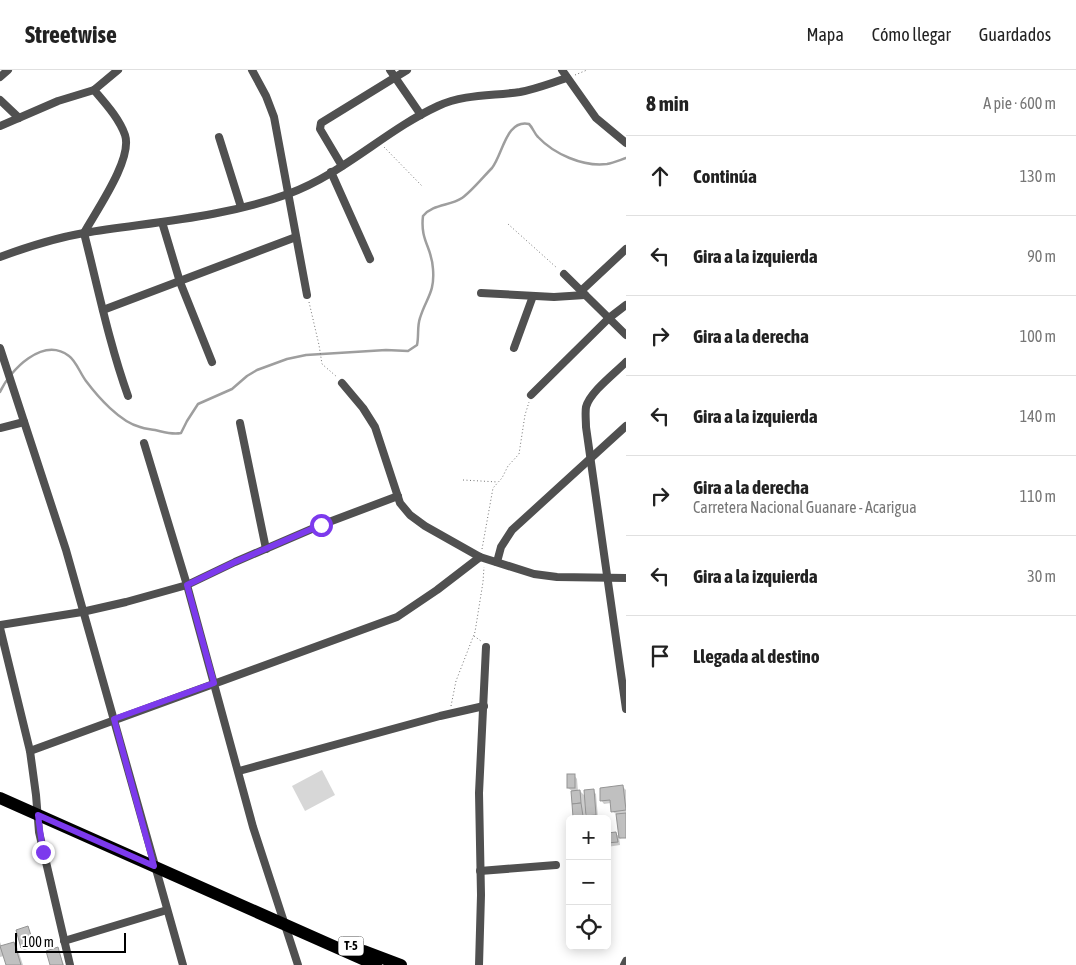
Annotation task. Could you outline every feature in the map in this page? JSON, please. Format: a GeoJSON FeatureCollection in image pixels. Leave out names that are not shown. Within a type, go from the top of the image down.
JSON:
{"type":"FeatureCollection","features":[{"type":"Feature","properties":{"kind":"main road","name":"T-5"},"geometry":{"type":"LineString","coordinates":[[0,798],[376,965]]}},
{"type":"Feature","properties":{"kind":"main road","name":"T-5"},"geometry":{"type":"LineString","coordinates":[[300,930],[401,965]]}},
{"type":"Feature","properties":{"kind":"street"},"geometry":{"type":"LineString","coordinates":[[0,77],[8,70]]}},
{"type":"Feature","properties":{"kind":"street"},"geometry":{"type":"LineString","coordinates":[[0,126],[58,101],[94,90],[118,70]]}},
{"type":"Feature","properties":{"kind":"street"},"geometry":{"type":"LineString","coordinates":[[252,70],[266,96],[274,117],[307,295]]}},
{"type":"Feature","properties":{"kind":"street"},"geometry":{"type":"LineString","coordinates":[[390,70],[421,114]]}},
{"type":"Feature","properties":{"kind":"street"},"geometry":{"type":"LineString","coordinates":[[342,166],[320,129],[321,123],[407,70]]}},
{"type":"Feature","properties":{"kind":"street"},"geometry":{"type":"LineString","coordinates":[[562,70],[596,118],[626,143]]}},
{"type":"Feature","properties":{"kind":"street"},"geometry":{"type":"LineString","coordinates":[[0,257],[32,246],[84,233],[210,215],[288,194],[342,166],[421,114],[440,105],[458,99],[532,89],[567,78]]}},
{"type":"Feature","properties":{"kind":"street"},"geometry":{"type":"LineString","coordinates":[[94,90],[120,125],[125,135],[124,158],[84,233],[114,356],[128,396]]}},
{"type":"Feature","properties":{"kind":"street"},"geometry":{"type":"LineString","coordinates":[[0,100],[19,118]]}},
{"type":"Feature","properties":{"kind":"street"},"geometry":{"type":"LineString","coordinates":[[218,137],[241,207]]}},
{"type":"Feature","properties":{"kind":"street"},"geometry":{"type":"LineString","coordinates":[[331,172],[370,259]]}},
{"type":"Feature","properties":{"kind":"street"},"geometry":{"type":"LineString","coordinates":[[162,222],[180,282],[212,362]]}},
{"type":"Feature","properties":{"kind":"street"},"geometry":{"type":"LineString","coordinates":[[103,310],[296,237]]}},
{"type":"Feature","properties":{"kind":"street"},"geometry":{"type":"LineString","coordinates":[[480,293],[570,297],[583,293],[626,249]]}},
{"type":"Feature","properties":{"kind":"street"},"geometry":{"type":"LineString","coordinates":[[564,274],[626,335]]}},
{"type":"Feature","properties":{"kind":"street"},"geometry":{"type":"LineString","coordinates":[[514,348],[533,296]]}},
{"type":"Feature","properties":{"kind":"street"},"geometry":{"type":"LineString","coordinates":[[531,395],[609,318],[626,305]]}},
{"type":"Feature","properties":{"kind":"street"},"geometry":{"type":"LineString","coordinates":[[0,348],[66,550],[183,965]]}},
{"type":"Feature","properties":{"kind":"street"},"geometry":{"type":"LineString","coordinates":[[626,362],[596,392],[586,408],[586,427],[590,458],[626,696],[626,708]]}},
{"type":"Feature","properties":{"kind":"street"},"geometry":{"type":"LineString","coordinates":[[342,383],[363,408],[375,427],[404,509],[425,526],[480,557],[534,574],[557,577],[626,578]]}},
{"type":"Feature","properties":{"kind":"street"},"geometry":{"type":"LineString","coordinates":[[0,428],[24,422]]}},
{"type":"Feature","properties":{"kind":"street"},"geometry":{"type":"LineString","coordinates":[[240,422],[266,549]]}},
{"type":"Feature","properties":{"kind":"street"},"geometry":{"type":"LineString","coordinates":[[497,562],[501,547],[512,530],[626,426]]}},
{"type":"Feature","properties":{"kind":"street"},"geometry":{"type":"LineString","coordinates":[[144,444],[187,585],[253,827],[298,965]]}},
{"type":"Feature","properties":{"kind":"street"},"geometry":{"type":"LineString","coordinates":[[70,965],[43,852],[30,751],[0,627],[82,612],[187,585],[235,562],[353,512],[398,496]]}},
{"type":"Feature","properties":{"kind":"street"},"geometry":{"type":"LineString","coordinates":[[30,751],[397,617],[437,590],[480,557]]}},
{"type":"Feature","properties":{"kind":"street"},"geometry":{"type":"LineString","coordinates":[[479,965],[481,895],[478,793],[486,647]]}},
{"type":"Feature","properties":{"kind":"street"},"geometry":{"type":"LineString","coordinates":[[239,771],[484,706]]}},
{"type":"Feature","properties":{"kind":"street"},"geometry":{"type":"LineString","coordinates":[[480,871],[556,866]]}},
{"type":"Feature","properties":{"kind":"street"},"geometry":{"type":"LineString","coordinates":[[64,941],[167,910]]}},
{"type":"Feature","properties":{"kind":"street"},"geometry":{"type":"LineString","coordinates":[[624,965],[626,961]]}},
{"type":"Feature","properties":{"kind":"path"},"geometry":{"type":"LineString","coordinates":[[567,78],[587,70]]}},
{"type":"Feature","properties":{"kind":"path"},"geometry":{"type":"LineString","coordinates":[[378,142],[422,186]]}},
{"type":"Feature","properties":{"kind":"path"},"geometry":{"type":"LineString","coordinates":[[508,224],[564,274]]}},
{"type":"Feature","properties":{"kind":"path"},"geometry":{"type":"LineString","coordinates":[[307,295],[322,364],[342,383]]}},
{"type":"Feature","properties":{"kind":"path"},"geometry":{"type":"LineString","coordinates":[[449,714],[456,681],[474,636],[480,611],[484,565],[480,557],[493,488],[519,454],[525,415],[531,395]]}},
{"type":"Feature","properties":{"kind":"path"},"geometry":{"type":"LineString","coordinates":[[463,480],[499,482]]}},
{"type":"Feature","properties":{"kind":"path"},"geometry":{"type":"LineString","coordinates":[[474,636],[485,643],[486,647]]}},
{"type":"Feature","properties":{"kind":"shaded area"},"geometry":{"type":"Polygon","coordinates":[[[322,770],[335,795],[305,811],[292,786],[322,770]]]}},
{"type":"Feature","properties":{"kind":"building"},"geometry":{"type":"Polygon","coordinates":[[[567,774],[575,774],[575,788],[567,788],[567,774]]]}},
{"type":"Feature","properties":{"kind":"building"},"geometry":{"type":"Polygon","coordinates":[[[623,785],[626,810],[611,812],[610,800],[600,801],[600,788],[623,785]]]}},
{"type":"Feature","properties":{"kind":"building"},"geometry":{"type":"Polygon","coordinates":[[[594,789],[596,815],[586,815],[584,790],[594,789]]]}},
{"type":"Feature","properties":{"kind":"building"},"geometry":{"type":"Polygon","coordinates":[[[580,790],[581,803],[572,804],[571,791],[580,790]]]}},
{"type":"Feature","properties":{"kind":"building"},"geometry":{"type":"Polygon","coordinates":[[[581,803],[583,815],[573,815],[572,804],[581,803]]]}},
{"type":"Feature","properties":{"kind":"building"},"geometry":{"type":"Polygon","coordinates":[[[626,813],[626,838],[619,838],[616,814],[626,813]]]}},
{"type":"Feature","properties":{"kind":"building"},"geometry":{"type":"Polygon","coordinates":[[[616,832],[618,842],[611,843],[611,833],[616,832]]]}},
{"type":"Feature","properties":{"kind":"building"},"geometry":{"type":"Polygon","coordinates":[[[28,926],[34,945],[21,948],[16,930],[28,926]]]}},
{"type":"Feature","properties":{"kind":"building"},"geometry":{"type":"Polygon","coordinates":[[[14,942],[21,965],[6,965],[0,946],[14,942]]]}},
{"type":"Feature","properties":{"kind":"building"},"geometry":{"type":"Polygon","coordinates":[[[58,947],[63,965],[50,965],[46,951],[58,947]]]}},
{"type":"Feature","properties":{"kind":"waterway"},"geometry":{"type":"LineString","coordinates":[[0,392],[11,374],[28,358],[49,350],[59,351],[71,358],[97,394],[125,420],[144,428],[178,434],[181,433],[198,404],[232,389],[257,370],[287,359],[306,355],[386,350],[408,351],[417,345],[419,321],[433,284],[432,261],[423,232],[423,216],[432,209],[457,201],[469,192],[492,168],[506,139],[515,127],[521,124],[529,124],[537,135],[552,149],[579,161],[607,164],[626,158]]}},
{"type":"Feature","properties":{"kind":"route"},"geometry":{"type":"LineString","coordinates":[[43,852],[38,815],[154,866],[114,719],[214,683],[187,585],[321,525]]}}]}
